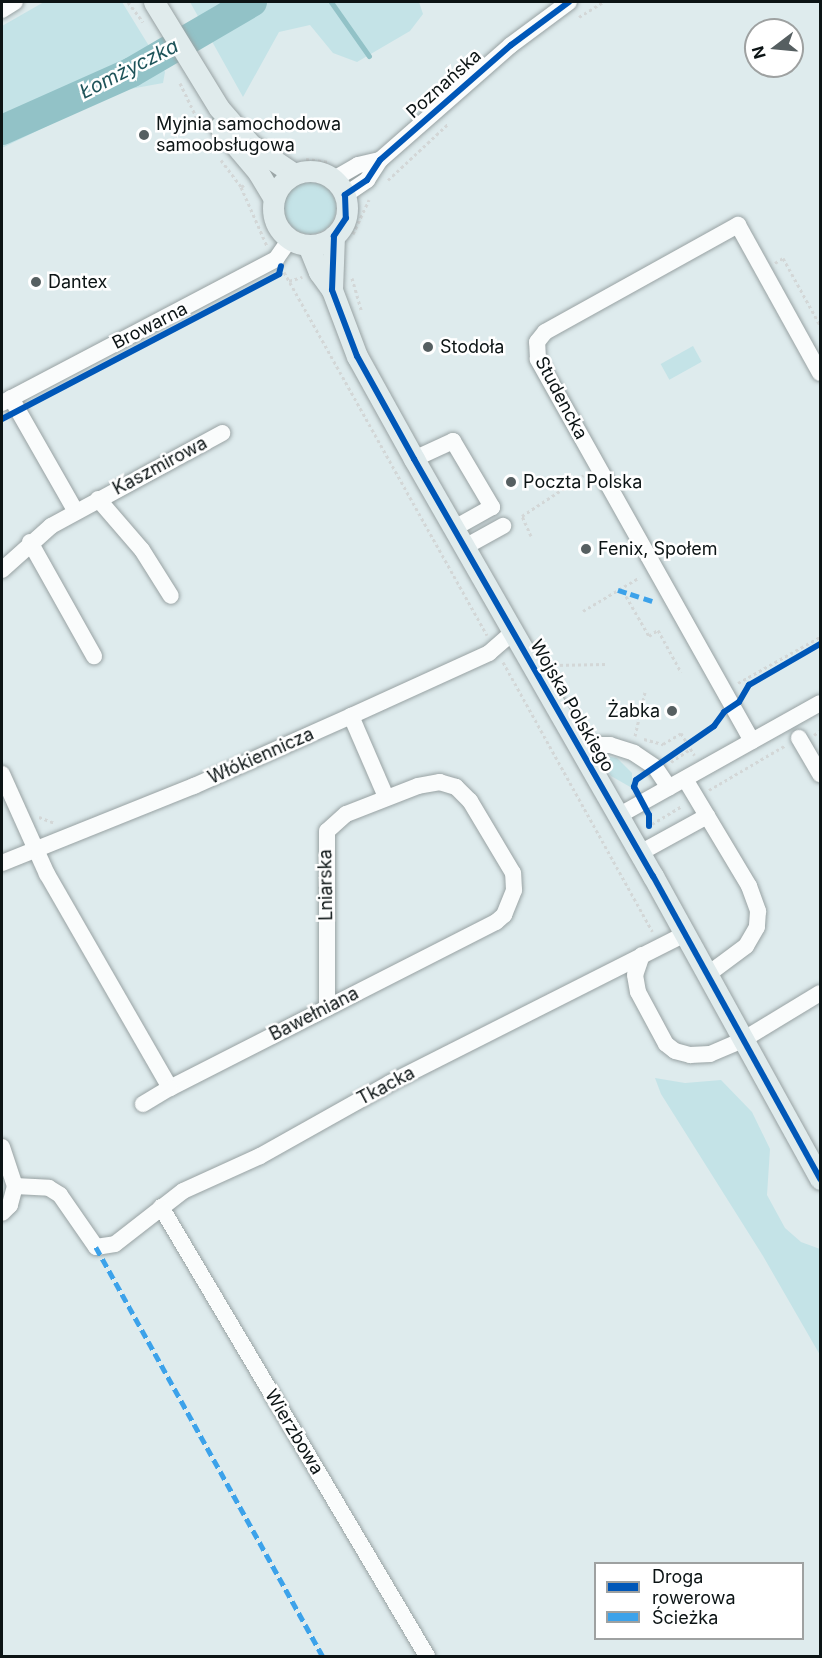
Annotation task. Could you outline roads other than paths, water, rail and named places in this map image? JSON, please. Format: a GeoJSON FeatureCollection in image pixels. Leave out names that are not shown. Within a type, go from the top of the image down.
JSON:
{"type":"FeatureCollection","features":[{"type":"Feature","properties":{"kind":"main road"},"geometry":{"type":"LineString","coordinates":[[154,2],[191,66],[219,126],[258,172],[274,199],[278,226],[299,242],[334,237],[346,218],[340,187],[315,171],[294,174],[281,184],[274,199]]}},
{"type":"Feature","properties":{"kind":"main road"},"geometry":{"type":"LineString","coordinates":[[191,66],[251,145],[294,174]]}},
{"type":"Feature","properties":{"kind":"main road","name":"Wojska Polskiego"},"geometry":{"type":"LineString","coordinates":[[332,290],[334,237]]}},
{"type":"Feature","properties":{"kind":"main road","name":"Wojska Polskiego"},"geometry":{"type":"LineString","coordinates":[[299,242],[332,290],[357,356],[463,548],[685,934],[741,1041],[820,1179]]}},
{"type":"Feature","properties":{"kind":"street"},"geometry":{"type":"LineString","coordinates":[[2,10],[15,2]]}},
{"type":"Feature","properties":{"kind":"street","name":"Poznańska"},"geometry":{"type":"LineString","coordinates":[[340,187],[373,174],[380,160],[510,45],[569,2]]}},
{"type":"Feature","properties":{"kind":"street","name":"Studencka"},"geometry":{"type":"LineString","coordinates":[[752,741],[538,359],[536,351],[540,337],[738,225],[820,373]]}},
{"type":"Feature","properties":{"kind":"street","name":"Browarna"},"geometry":{"type":"LineString","coordinates":[[6,400],[276,262],[299,242]]}},
{"type":"Feature","properties":{"kind":"street"},"geometry":{"type":"LineString","coordinates":[[6,400],[76,512]]}},
{"type":"Feature","properties":{"kind":"street","name":"Kaszmirowa"},"geometry":{"type":"LineString","coordinates":[[2,570],[30,542],[76,512],[222,433]]}},
{"type":"Feature","properties":{"kind":"street"},"geometry":{"type":"LineString","coordinates":[[414,459],[453,441],[492,507],[453,530]]}},
{"type":"Feature","properties":{"kind":"street","name":"Kaszmirowa"},"geometry":{"type":"LineString","coordinates":[[98,499],[142,550],[171,596]]}},
{"type":"Feature","properties":{"kind":"street"},"geometry":{"type":"LineString","coordinates":[[463,548],[502,526]]}},
{"type":"Feature","properties":{"kind":"street"},"geometry":{"type":"LineString","coordinates":[[30,542],[94,656]]}},
{"type":"Feature","properties":{"kind":"street","name":"Włókiennicza"},"geometry":{"type":"LineString","coordinates":[[2,863],[351,717],[489,653],[512,633]]}},
{"type":"Feature","properties":{"kind":"street"},"geometry":{"type":"LineString","coordinates":[[618,816],[820,703]]}},
{"type":"Feature","properties":{"kind":"street"},"geometry":{"type":"LineString","coordinates":[[351,717],[386,797]]}},
{"type":"Feature","properties":{"kind":"street"},"geometry":{"type":"LineString","coordinates":[[799,738],[820,774]]}},
{"type":"Feature","properties":{"kind":"street"},"geometry":{"type":"LineString","coordinates":[[577,745],[617,746],[655,767],[669,788]]}},
{"type":"Feature","properties":{"kind":"street"},"geometry":{"type":"LineString","coordinates":[[2,774],[35,849],[170,1088]]}},
{"type":"Feature","properties":{"kind":"street"},"geometry":{"type":"LineString","coordinates":[[685,779],[749,886],[759,921],[746,946],[707,975]]}},
{"type":"Feature","properties":{"kind":"street","name":"Bawełniana"},"geometry":{"type":"LineString","coordinates":[[143,1104],[170,1088],[496,922],[511,904],[513,873],[463,793],[440,782],[386,797]]}},
{"type":"Feature","properties":{"kind":"street","name":"Lniarska"},"geometry":{"type":"LineString","coordinates":[[327,1008],[326,837],[339,819],[386,797]]}},
{"type":"Feature","properties":{"kind":"street"},"geometry":{"type":"LineString","coordinates":[[634,846],[707,816]]}},
{"type":"Feature","properties":{"kind":"street","name":"Tkacka"},"geometry":{"type":"LineString","coordinates":[[15,1186],[37,1185],[60,1195],[96,1247],[127,1236],[183,1191],[260,1156],[390,1083],[685,934]]}},
{"type":"Feature","properties":{"kind":"street"},"geometry":{"type":"LineString","coordinates":[[642,956],[635,975],[638,992],[666,1044],[675,1052],[710,1054],[741,1041],[820,993]]}},
{"type":"Feature","properties":{"kind":"street"},"geometry":{"type":"LineString","coordinates":[[2,1147],[15,1186],[10,1205],[2,1213]]}},
{"type":"Feature","properties":{"kind":"street","name":"Wierzbowa"},"geometry":{"type":"LineString","coordinates":[[161,1207],[427,1656]]}},
{"type":"Feature","properties":{"kind":"waterway","name":"Łomżyczka"},"geometry":{"type":"LineString","coordinates":[[2,130],[132,72],[252,2]]}},
{"type":"Feature","properties":{"kind":"waterway"},"geometry":{"type":"LineString","coordinates":[[331,2],[369,56]]}},
{"type":"Feature","properties":{"kind":"place","name":"Myjnia samochodowa samoobsługowa"},"geometry":{"type":"Point","coordinates":[144,135]}},
{"type":"Feature","properties":{"kind":"place","name":"Dantex"},"geometry":{"type":"Point","coordinates":[36,282]}},
{"type":"Feature","properties":{"kind":"place","name":"Stodoła"},"geometry":{"type":"Point","coordinates":[428,347]}},
{"type":"Feature","properties":{"kind":"place","name":"Poczta Polska"},"geometry":{"type":"Point","coordinates":[511,482]}},
{"type":"Feature","properties":{"kind":"place","name":"Fenix, Społem"},"geometry":{"type":"Point","coordinates":[586,549]}},
{"type":"Feature","properties":{"kind":"place","name":"Żabka"},"geometry":{"type":"Point","coordinates":[672,711]}}]}
